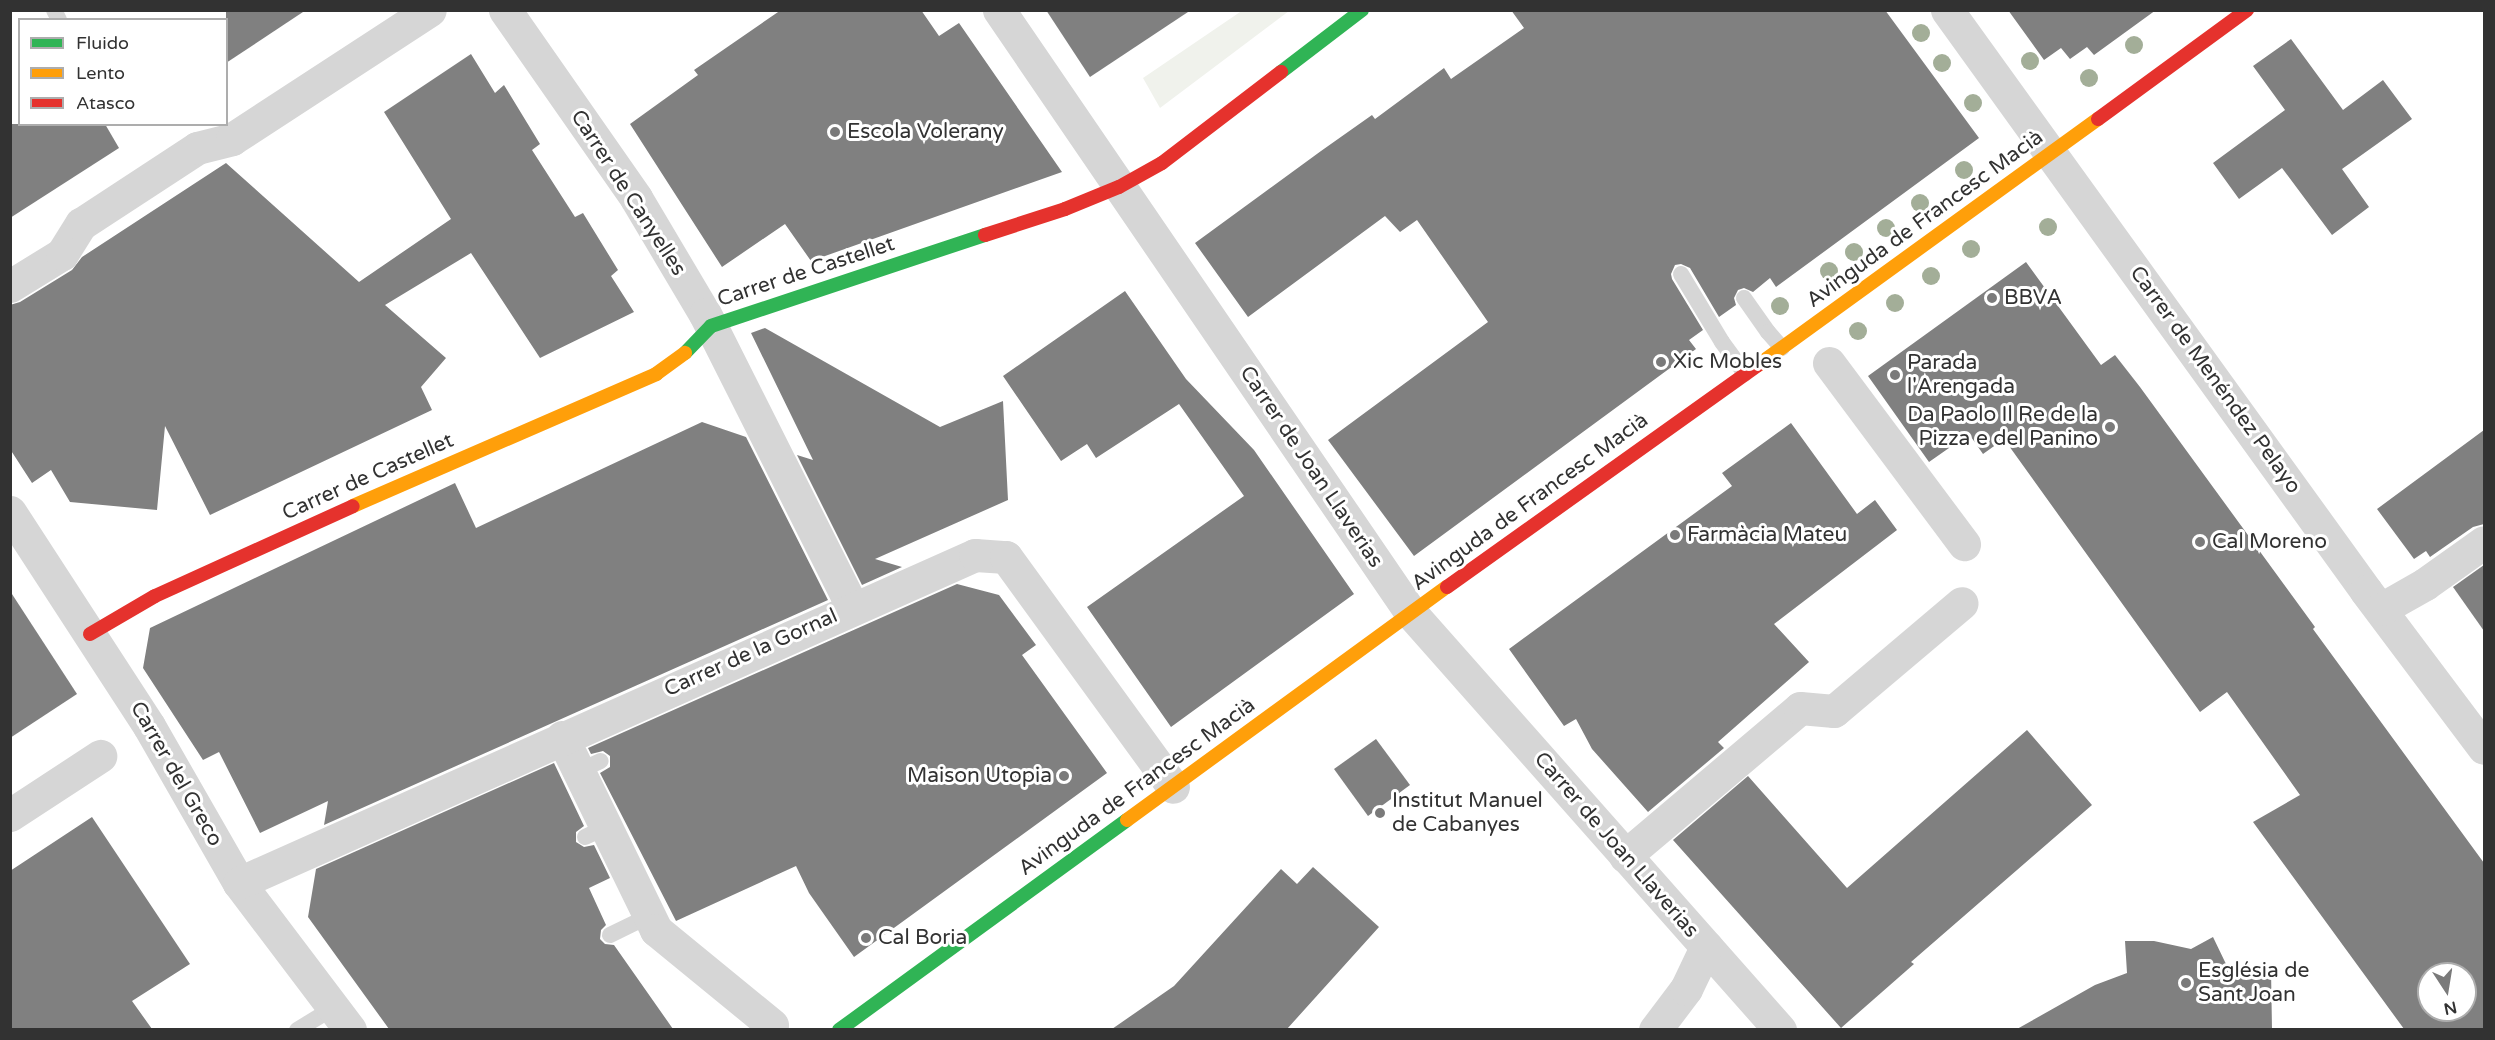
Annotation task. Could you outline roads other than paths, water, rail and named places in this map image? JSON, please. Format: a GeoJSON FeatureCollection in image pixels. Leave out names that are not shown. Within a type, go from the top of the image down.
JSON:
{"type":"FeatureCollection","features":[{"type":"Feature","properties":{"kind":"street"},"geometry":{"type":"LineString","coordinates":[[10,286],[62,254],[81,224],[187,154],[197,148],[232,139],[430,10]]}},
{"type":"Feature","properties":{"kind":"street","name":"Carrer de Canyelles"},"geometry":{"type":"LineString","coordinates":[[505,10],[636,198],[711,326],[853,608]]}},
{"type":"Feature","properties":{"kind":"street","name":"Carrer de Joan Llaverias"},"geometry":{"type":"LineString","coordinates":[[999,10],[1411,613],[1780,1029]]}},
{"type":"Feature","properties":{"kind":"street","name":"Carrer de Castellet"},"geometry":{"type":"LineString","coordinates":[[90,634],[155,596],[446,465],[656,374],[681,357],[711,326],[1048,215],[1119,187],[1162,163],[1362,10]]}},
{"type":"Feature","properties":{"kind":"street","name":"Carrer de Menéndez Pelayo"},"geometry":{"type":"LineString","coordinates":[[1947,10],[2018,106],[2050,155],[2116,242],[2484,748]]}},
{"type":"Feature","properties":{"kind":"street","name":"Avinguda de Francesc Macià"},"geometry":{"type":"LineString","coordinates":[[839,1029],[1411,613],[2050,155],[2247,10]]}},
{"type":"Feature","properties":{"kind":"street"},"geometry":{"type":"LineString","coordinates":[[1829,363],[1964,544]]}},
{"type":"Feature","properties":{"kind":"street","name":"Carrer del Greco"},"geometry":{"type":"LineString","coordinates":[[10,512],[149,726],[239,883],[342,1018]]}},
{"type":"Feature","properties":{"kind":"street"},"geometry":{"type":"LineString","coordinates":[[2381,609],[2426,584],[2484,542]]}},
{"type":"Feature","properties":{"kind":"street","name":"Carrer de la Gornal"},"geometry":{"type":"LineString","coordinates":[[239,883],[975,555],[1006,558],[1173,787]]}},
{"type":"Feature","properties":{"kind":"street"},"geometry":{"type":"LineString","coordinates":[[1625,856],[1800,708],[1834,711],[1962,603]]}},
{"type":"Feature","properties":{"kind":"street"},"geometry":{"type":"LineString","coordinates":[[562,738],[584,779],[595,832],[641,884],[653,923],[772,1025]]}},
{"type":"Feature","properties":{"kind":"street"},"geometry":{"type":"LineString","coordinates":[[10,815],[100,756]]}},
{"type":"Feature","properties":{"kind":"street"},"geometry":{"type":"LineString","coordinates":[[1655,1029],[1686,989],[1706,947]]}},
{"type":"Feature","properties":{"kind":"lane"},"geometry":{"type":"LineString","coordinates":[[1681,274],[1722,342],[1745,374]]}},
{"type":"Feature","properties":{"kind":"lane"},"geometry":{"type":"LineString","coordinates":[[1744,298],[1782,348]]}},
{"type":"Feature","properties":{"kind":"lane"},"geometry":{"type":"LineString","coordinates":[[610,935],[653,923]]}},
{"type":"Feature","properties":{"kind":"lane"},"geometry":{"type":"LineString","coordinates":[[297,1029],[342,1018]]}},
{"type":"Feature","properties":{"kind":"place","name":"Escola Volerany"},"geometry":{"type":"Point","coordinates":[835,132]}},
{"type":"Feature","properties":{"kind":"place","name":"BBVA"},"geometry":{"type":"Point","coordinates":[1992,298]}},
{"type":"Feature","properties":{"kind":"place","name":"Xic Mobles"},"geometry":{"type":"Point","coordinates":[1661,362]}},
{"type":"Feature","properties":{"kind":"place","name":"Parada l'Arengada"},"geometry":{"type":"Point","coordinates":[1895,375]}},
{"type":"Feature","properties":{"kind":"place","name":"Da Paolo Il Re de la Pizza e del Panino"},"geometry":{"type":"Point","coordinates":[2110,427]}},
{"type":"Feature","properties":{"kind":"place","name":"Farmàcia Mateu"},"geometry":{"type":"Point","coordinates":[1675,535]}},
{"type":"Feature","properties":{"kind":"place","name":"Cal Moreno"},"geometry":{"type":"Point","coordinates":[2200,542]}},
{"type":"Feature","properties":{"kind":"place","name":"Maison Utopia"},"geometry":{"type":"Point","coordinates":[1064,776]}},
{"type":"Feature","properties":{"kind":"place","name":"Institut Manuel de Cabanyes"},"geometry":{"type":"Point","coordinates":[1380,813]}},
{"type":"Feature","properties":{"kind":"place","name":"Cal Boria"},"geometry":{"type":"Point","coordinates":[866,938]}},
{"type":"Feature","properties":{"kind":"place","name":"Església de Sant Joan"},"geometry":{"type":"Point","coordinates":[2186,983]}}]}
